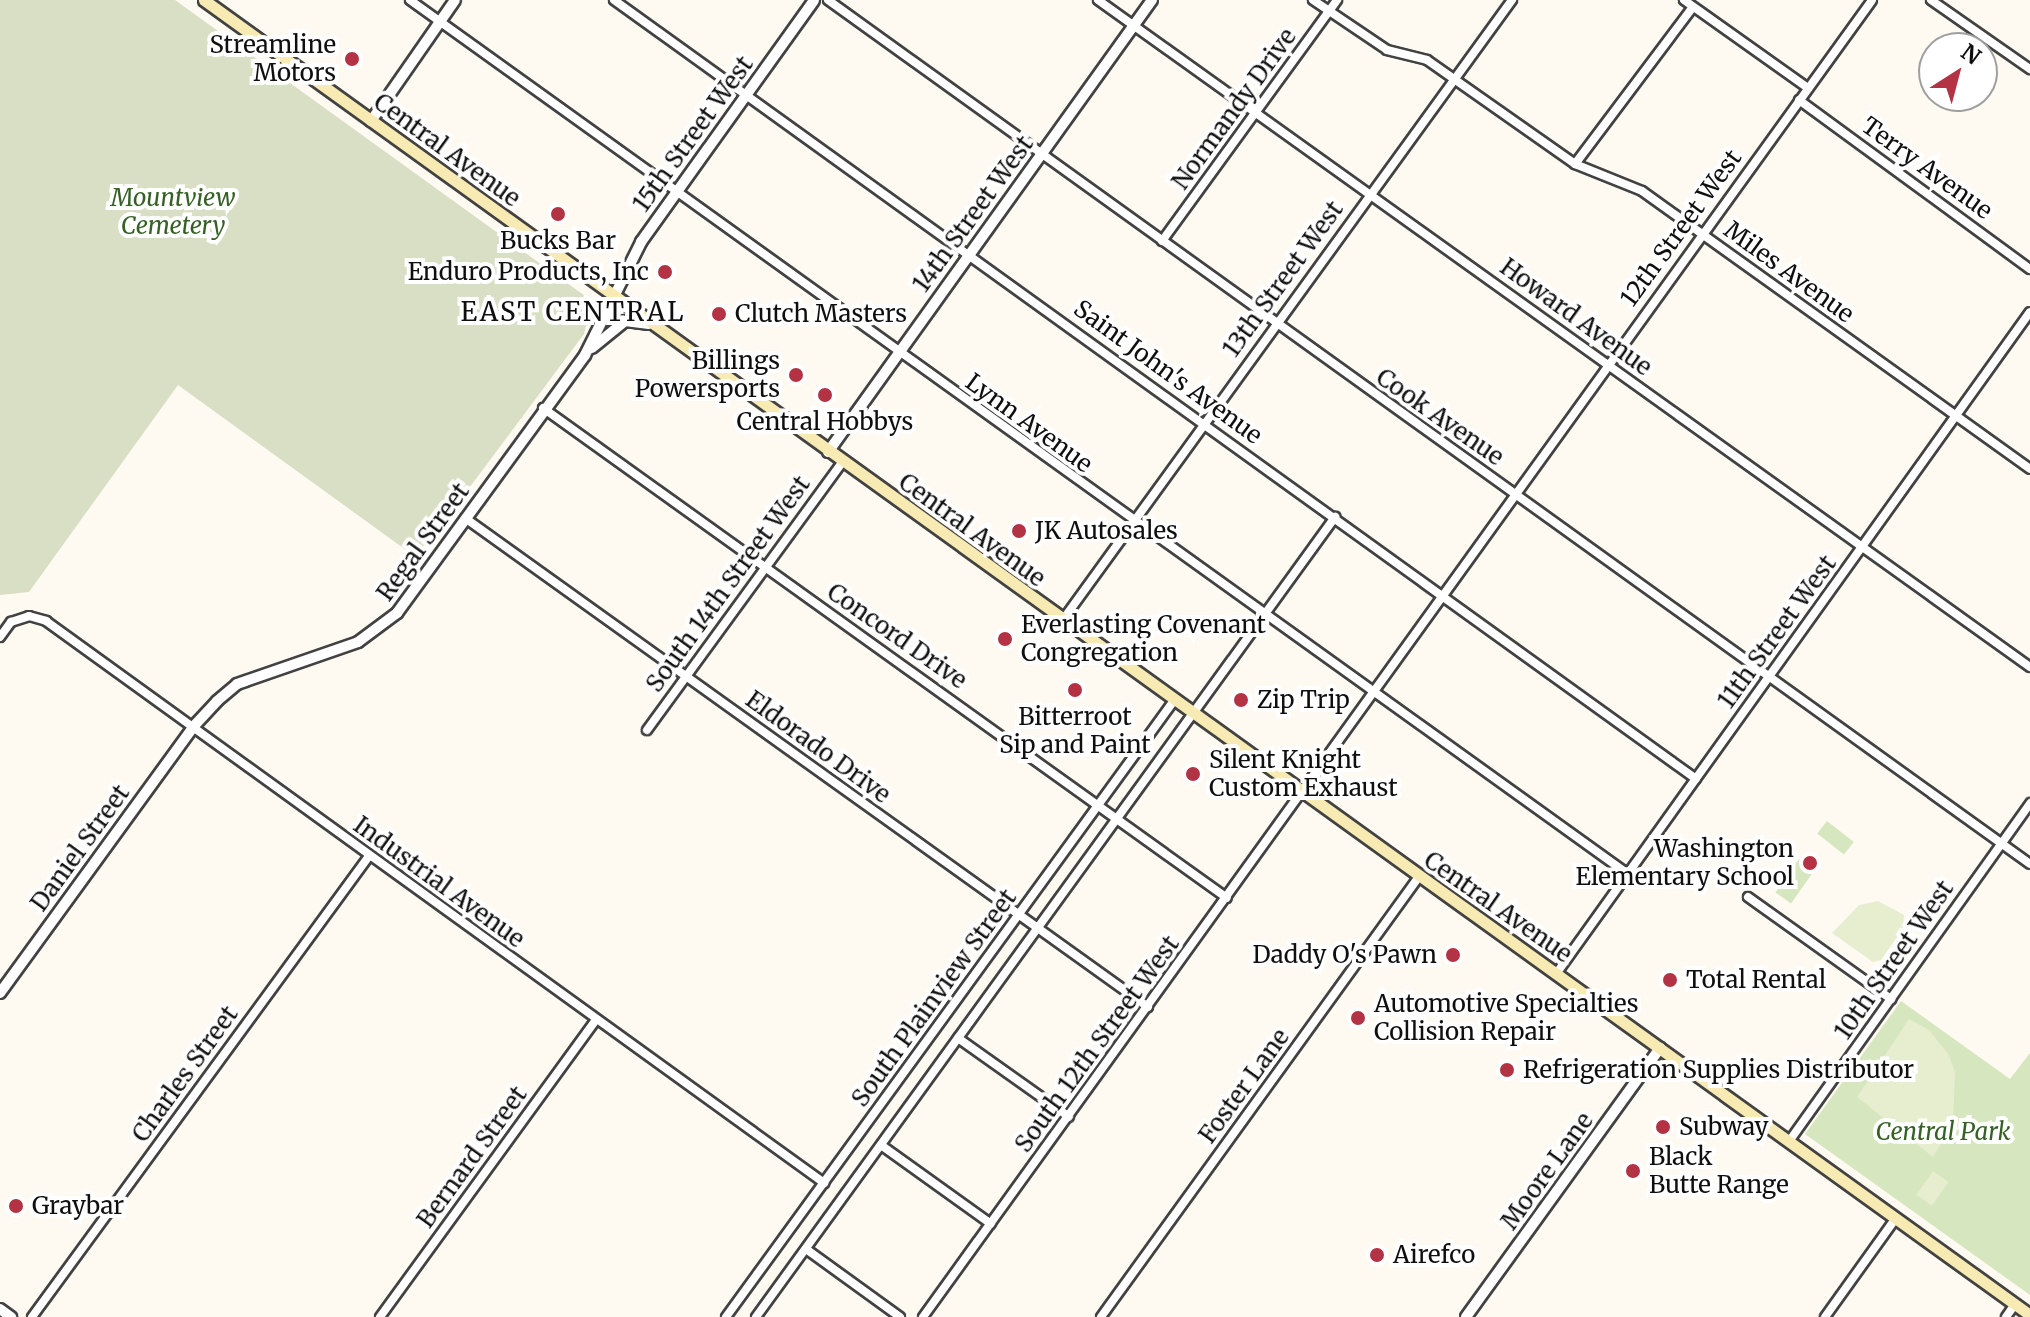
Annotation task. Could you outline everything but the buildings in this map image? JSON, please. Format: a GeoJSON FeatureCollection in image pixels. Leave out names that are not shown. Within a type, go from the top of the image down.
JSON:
{"type":"FeatureCollection","features":[{"type":"Feature","properties":{"kind":"main road","name":"Central Avenue"},"geometry":{"type":"LineString","coordinates":[[204,0],[1191,716],[1790,1140],[2030,1315]]}},
{"type":"Feature","properties":{"kind":"street","name":"Lynn Avenue"},"geometry":{"type":"LineString","coordinates":[[410,0],[1133,523],[1628,874]]}},
{"type":"Feature","properties":{"kind":"street"},"geometry":{"type":"LineString","coordinates":[[371,121],[455,0]]}},
{"type":"Feature","properties":{"kind":"street","name":"Saint John's Avenue"},"geometry":{"type":"LineString","coordinates":[[614,0],[1205,422],[1696,779]]}},
{"type":"Feature","properties":{"kind":"street","name":"15th Street West"},"geometry":{"type":"LineString","coordinates":[[614,298],[641,242],[814,0]]}},
{"type":"Feature","properties":{"kind":"street","name":"Cook Avenue"},"geometry":{"type":"LineString","coordinates":[[828,0],[2030,864]]}},
{"type":"Feature","properties":{"kind":"street","name":"Howard Avenue"},"geometry":{"type":"LineString","coordinates":[[1098,0],[1371,191],[1607,365],[2030,667]]}},
{"type":"Feature","properties":{"kind":"street","name":"14th Street West"},"geometry":{"type":"LineString","coordinates":[[828,452],[1152,0]]}},
{"type":"Feature","properties":{"kind":"street","name":"Miles Avenue"},"geometry":{"type":"LineString","coordinates":[[1313,0],[1387,50],[1427,60],[1575,164],[1623,179],[2030,469]]}},
{"type":"Feature","properties":{"kind":"street","name":"Normandy Drive"},"geometry":{"type":"LineString","coordinates":[[1162,241],[1337,0]]}},
{"type":"Feature","properties":{"kind":"street","name":"13th Street West"},"geometry":{"type":"LineString","coordinates":[[1062,621],[1512,0]]}},
{"type":"Feature","properties":{"kind":"street"},"geometry":{"type":"LineString","coordinates":[[1684,0],[1808,88]]}},
{"type":"Feature","properties":{"kind":"street","name":"12th Street West"},"geometry":{"type":"LineString","coordinates":[[1302,794],[1607,365],[1872,0]]}},
{"type":"Feature","properties":{"kind":"street"},"geometry":{"type":"LineString","coordinates":[[1931,0],[2030,69]]}},
{"type":"Feature","properties":{"kind":"street"},"geometry":{"type":"LineString","coordinates":[[1575,164],[1693,7]]}},
{"type":"Feature","properties":{"kind":"street","name":"Terry Avenue"},"geometry":{"type":"LineString","coordinates":[[1799,100],[2030,269]]}},
{"type":"Feature","properties":{"kind":"street","name":"Regal Street"},"geometry":{"type":"LineString","coordinates":[[193,727],[237,684],[378,631],[585,355],[614,298]]}},
{"type":"Feature","properties":{"kind":"street","name":"11th Street West"},"geometry":{"type":"LineString","coordinates":[[1556,974],[2030,312]]}},
{"type":"Feature","properties":{"kind":"street"},"geometry":{"type":"LineString","coordinates":[[585,355],[625,321],[654,326]]}},
{"type":"Feature","properties":{"kind":"street","name":"Concord Drive"},"geometry":{"type":"LineString","coordinates":[[543,408],[1227,898]]}},
{"type":"Feature","properties":{"kind":"street","name":"South 14th Street West"},"geometry":{"type":"LineString","coordinates":[[647,730],[842,463]]}},
{"type":"Feature","properties":{"kind":"street","name":"South Plainview Street"},"geometry":{"type":"LineString","coordinates":[[756,1317],[1335,517]]}},
{"type":"Feature","properties":{"kind":"street","name":"Eldorado Drive"},"geometry":{"type":"LineString","coordinates":[[465,518],[1148,1007]]}},
{"type":"Feature","properties":{"kind":"street","name":"Industrial Avenue"},"geometry":{"type":"LineString","coordinates":[[0,637],[11,622],[29,616],[46,621],[824,1183]]}},
{"type":"Feature","properties":{"kind":"street","name":"South Plainview Street"},"geometry":{"type":"LineString","coordinates":[[726,1317],[1173,702]]}},
{"type":"Feature","properties":{"kind":"street","name":"Daniel Street"},"geometry":{"type":"LineString","coordinates":[[0,993],[193,727]]}},
{"type":"Feature","properties":{"kind":"street","name":"South 12th Street West"},"geometry":{"type":"LineString","coordinates":[[923,1317],[1302,794]]}},
{"type":"Feature","properties":{"kind":"street","name":"10th Street West"},"geometry":{"type":"LineString","coordinates":[[1790,1140],[2030,803]]}},
{"type":"Feature","properties":{"kind":"street","name":"Charles Street"},"geometry":{"type":"LineString","coordinates":[[32,1317],[369,856]]}},
{"type":"Feature","properties":{"kind":"street","name":"Foster Lane"},"geometry":{"type":"LineString","coordinates":[[1101,1317],[1418,878]]}},
{"type":"Feature","properties":{"kind":"street"},"geometry":{"type":"LineString","coordinates":[[1748,897],[1891,999]]}},
{"type":"Feature","properties":{"kind":"street","name":"Bernard Street"},"geometry":{"type":"LineString","coordinates":[[380,1317],[596,1020]]}},
{"type":"Feature","properties":{"kind":"street"},"geometry":{"type":"LineString","coordinates":[[958,1038],[1069,1117]]}},
{"type":"Feature","properties":{"kind":"street","name":"Moore Lane"},"geometry":{"type":"LineString","coordinates":[[1466,1317],[1660,1048]]}},
{"type":"Feature","properties":{"kind":"street"},"geometry":{"type":"LineString","coordinates":[[881,1145],[991,1224]]}},
{"type":"Feature","properties":{"kind":"street"},"geometry":{"type":"LineString","coordinates":[[1825,1317],[1896,1218]]}},
{"type":"Feature","properties":{"kind":"street"},"geometry":{"type":"LineString","coordinates":[[806,1249],[900,1317]]}},
{"type":"Feature","properties":{"kind":"street"},"geometry":{"type":"LineString","coordinates":[[2006,1317],[2015,1304]]}},
{"type":"Feature","properties":{"kind":"street"},"geometry":{"type":"LineString","coordinates":[[0,1309],[11,1317]]}},
{"type":"Feature","properties":{"kind":"green space","name":"Mountview Cemetery"},"geometry":{"type":"Polygon","coordinates":[[[0,0],[175,0],[592,301],[584,334],[417,558],[178,385],[29,592],[0,595],[0,0]]]}},
{"type":"Feature","properties":{"kind":"green space"},"geometry":{"type":"Polygon","coordinates":[[[1827,821],[1854,842],[1844,855],[1817,834],[1827,821]]]}},
{"type":"Feature","properties":{"kind":"green space"},"geometry":{"type":"Polygon","coordinates":[[[1799,859],[1815,870],[1791,903],[1775,893],[1799,859]]]}},
{"type":"Feature","properties":{"kind":"green space"},"geometry":{"type":"Polygon","coordinates":[[[1878,901],[1904,915],[1903,928],[1881,960],[1873,962],[1832,933],[1859,905],[1878,901]]]}},
{"type":"Feature","properties":{"kind":"green space","name":"Central Park"},"geometry":{"type":"Polygon","coordinates":[[[1901,1001],[2010,1079],[2030,1053],[2030,1295],[1805,1134],[1901,1001]]]}},
{"type":"Feature","properties":{"kind":"green space"},"geometry":{"type":"Polygon","coordinates":[[[1909,1019],[1929,1030],[1949,1055],[1955,1073],[1953,1123],[1933,1157],[1857,1097],[1909,1019]]]}},
{"type":"Feature","properties":{"kind":"green space"},"geometry":{"type":"Polygon","coordinates":[[[1933,1171],[1949,1182],[1932,1206],[1916,1195],[1933,1171]]]}},
{"type":"Feature","properties":{"kind":"place","name":"Streamline Motors"},"geometry":{"type":"Point","coordinates":[352,59]}},
{"type":"Feature","properties":{"kind":"place","name":"Bucks Bar"},"geometry":{"type":"Point","coordinates":[558,214]}},
{"type":"Feature","properties":{"kind":"place","name":"Enduro Products, Inc"},"geometry":{"type":"Point","coordinates":[665,272]}},
{"type":"Feature","properties":{"kind":"place","name":"Clutch Masters"},"geometry":{"type":"Point","coordinates":[719,314]}},
{"type":"Feature","properties":{"kind":"place","name":"Billings Powersports"},"geometry":{"type":"Point","coordinates":[796,375]}},
{"type":"Feature","properties":{"kind":"place","name":"Central Hobbys"},"geometry":{"type":"Point","coordinates":[825,395]}},
{"type":"Feature","properties":{"kind":"place","name":"JK Autosales"},"geometry":{"type":"Point","coordinates":[1019,531]}},
{"type":"Feature","properties":{"kind":"place","name":"Everlasting Covenant Congregation"},"geometry":{"type":"Point","coordinates":[1005,639]}},
{"type":"Feature","properties":{"kind":"place","name":"Bitterroot Sip and Paint"},"geometry":{"type":"Point","coordinates":[1075,690]}},
{"type":"Feature","properties":{"kind":"place","name":"Zip Trip"},"geometry":{"type":"Point","coordinates":[1241,700]}},
{"type":"Feature","properties":{"kind":"place","name":"Silent Knight Custom Exhaust"},"geometry":{"type":"Point","coordinates":[1193,774]}},
{"type":"Feature","properties":{"kind":"place","name":"Washington Elementary School"},"geometry":{"type":"Point","coordinates":[1810,863]}},
{"type":"Feature","properties":{"kind":"place","name":"Daddy O's Pawn"},"geometry":{"type":"Point","coordinates":[1453,955]}},
{"type":"Feature","properties":{"kind":"place","name":"Total Rental"},"geometry":{"type":"Point","coordinates":[1670,980]}},
{"type":"Feature","properties":{"kind":"place","name":"Automotive Specialties Collision Repair"},"geometry":{"type":"Point","coordinates":[1358,1018]}},
{"type":"Feature","properties":{"kind":"place","name":"Refrigeration Supplies Distributor"},"geometry":{"type":"Point","coordinates":[1507,1070]}},
{"type":"Feature","properties":{"kind":"place","name":"Subway"},"geometry":{"type":"Point","coordinates":[1663,1127]}},
{"type":"Feature","properties":{"kind":"place","name":"Black Butte Range"},"geometry":{"type":"Point","coordinates":[1633,1171]}},
{"type":"Feature","properties":{"kind":"place","name":"Graybar"},"geometry":{"type":"Point","coordinates":[16,1206]}},
{"type":"Feature","properties":{"kind":"place","name":"Airefco"},"geometry":{"type":"Point","coordinates":[1377,1255]}},
{"type":"Feature","properties":{"kind":"district","name":"EAST CENTRAL"},"geometry":{"type":"Point","coordinates":[573,312]}}]}
